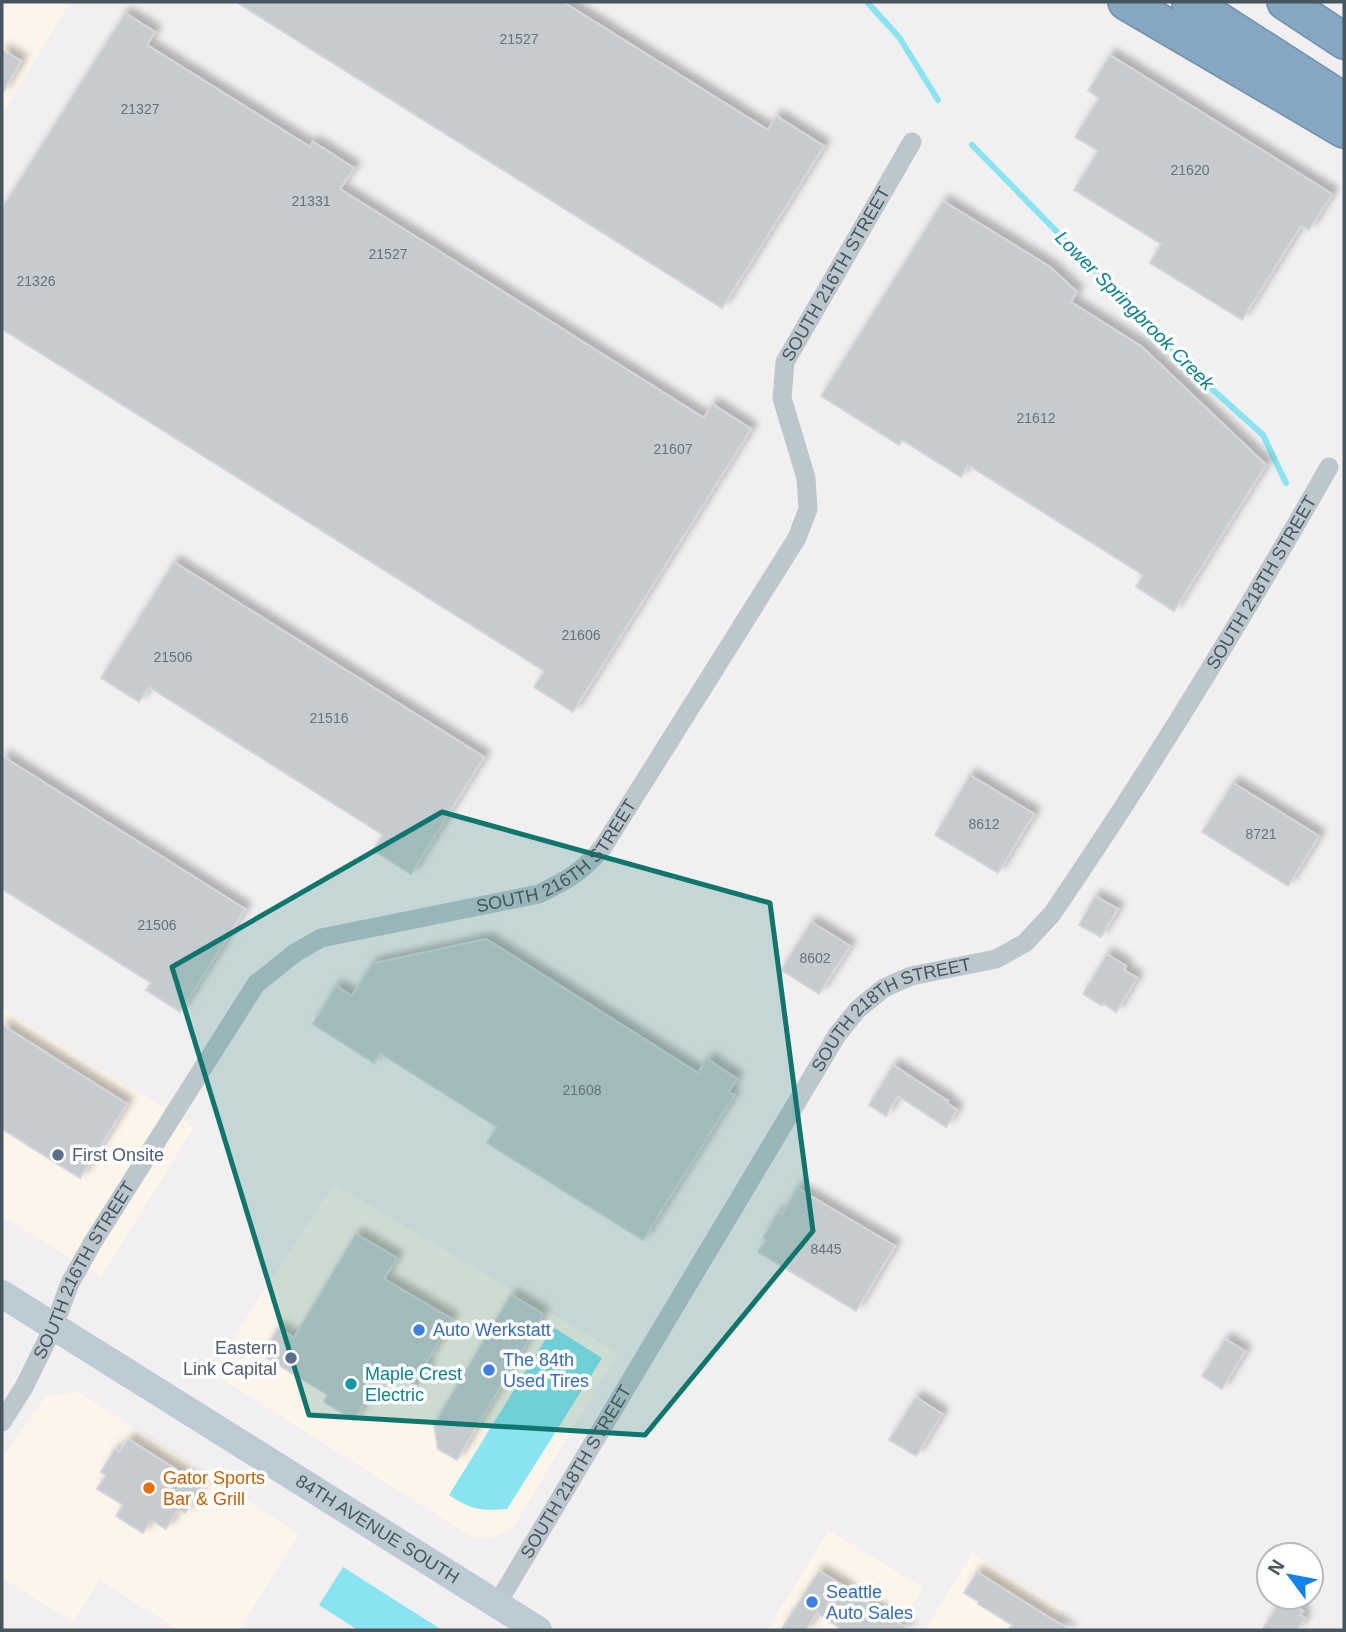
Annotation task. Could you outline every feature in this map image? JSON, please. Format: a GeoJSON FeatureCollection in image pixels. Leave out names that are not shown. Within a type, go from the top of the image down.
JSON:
{"type":"FeatureCollection","features":[{"type":"Feature","properties":{"kind":"highway"},"geometry":{"type":"LineString","coordinates":[[1126,2],[1344,130]]}},
{"type":"Feature","properties":{"kind":"highway"},"geometry":{"type":"LineString","coordinates":[[1190,2],[1344,100]]}},
{"type":"Feature","properties":{"kind":"highway"},"geometry":{"type":"LineString","coordinates":[[1285,2],[1344,41]]}},
{"type":"Feature","properties":{"kind":"main road","name":"84TH AVENUE SOUTH"},"geometry":{"type":"LineString","coordinates":[[2,1294],[538,1630]]}},
{"type":"Feature","properties":{"kind":"street","name":"SOUTH 216TH STREET"},"geometry":{"type":"LineString","coordinates":[[2,1422],[24,1387],[54,1326],[70,1283],[93,1242],[257,984],[295,953],[321,938],[540,894],[587,866],[603,847],[797,538],[808,509],[806,478],[782,398],[785,362],[912,142]]}},
{"type":"Feature","properties":{"kind":"street","name":"SOUTH 218TH STREET"},"geometry":{"type":"LineString","coordinates":[[496,1604],[837,1035],[858,1009],[884,988],[912,976],[996,959],[1025,943],[1052,914],[1182,716],[1256,596],[1329,467]]}},
{"type":"Feature","properties":{"kind":"highlighted area"},"geometry":{"type":"Polygon","coordinates":[[[442,812],[770,903],[813,1231],[645,1435],[309,1415],[172,967],[442,812]]]}},
{"type":"Feature","properties":{"kind":"shaded area"},"geometry":{"type":"Polygon","coordinates":[[[2,2],[70,2],[2,115],[2,2]]]}},
{"type":"Feature","properties":{"kind":"shaded area"},"geometry":{"type":"Polygon","coordinates":[[[2,1008],[194,1127],[101,1277],[2,1216],[2,1008]]]}},
{"type":"Feature","properties":{"kind":"shaded area"},"geometry":{"type":"Polygon","coordinates":[[[334,1184],[618,1353],[513,1528],[494,1537],[475,1539],[211,1372],[334,1184]]]}},
{"type":"Feature","properties":{"kind":"shaded area"},"geometry":{"type":"Polygon","coordinates":[[[79,1392],[299,1534],[239,1630],[179,1630],[99,1580],[73,1622],[2,1578],[2,1459],[45,1397],[79,1392]]]}},
{"type":"Feature","properties":{"kind":"shaded area"},"geometry":{"type":"Polygon","coordinates":[[[829,1530],[923,1588],[897,1630],[767,1630],[829,1530]]]}},
{"type":"Feature","properties":{"kind":"shaded area"},"geometry":{"type":"Polygon","coordinates":[[[972,1553],[1064,1609],[1051,1630],[925,1630],[972,1553]]]}},
{"type":"Feature","properties":{"kind":"water"},"geometry":{"type":"Polygon","coordinates":[[[553,1327],[602,1358],[507,1509],[470,1507],[449,1495],[553,1327]]]}},
{"type":"Feature","properties":{"kind":"water"},"geometry":{"type":"Polygon","coordinates":[[[343,1567],[442,1630],[358,1630],[319,1605],[343,1567]]]}},
{"type":"Feature","properties":{"kind":"building"},"geometry":{"type":"Polygon","coordinates":[[[236,2],[563,2],[768,130],[776,116],[824,146],[722,308],[236,2]]]}},
{"type":"Feature","properties":{"kind":"building"},"geometry":{"type":"Polygon","coordinates":[[[125,13],[155,32],[147,45],[310,147],[313,142],[354,168],[340,189],[704,418],[712,404],[751,429],[573,712],[534,687],[544,671],[2,329],[2,208],[125,13]]]}},
{"type":"Feature","properties":{"kind":"building"},"geometry":{"type":"Polygon","coordinates":[[[2,50],[21,61],[2,94],[2,50]]]}},
{"type":"Feature","properties":{"kind":"building"},"geometry":{"type":"Polygon","coordinates":[[[1110,55],[1332,194],[1309,230],[1301,226],[1242,320],[1150,263],[1161,244],[1074,190],[1098,151],[1075,137],[1099,98],[1088,91],[1110,55]]]}},
{"type":"Feature","properties":{"kind":"building"},"geometry":{"type":"Polygon","coordinates":[[[943,201],[1050,267],[1077,292],[1071,302],[1142,347],[1266,465],[1174,611],[1136,587],[1143,575],[968,465],[961,477],[902,440],[899,445],[821,396],[943,201]]]}},
{"type":"Feature","properties":{"kind":"building"},"geometry":{"type":"Polygon","coordinates":[[[174,562],[484,757],[411,874],[373,850],[383,835],[149,687],[139,702],[101,678],[174,562]]]}},
{"type":"Feature","properties":{"kind":"building"},"geometry":{"type":"Polygon","coordinates":[[[2,756],[245,909],[180,1012],[146,990],[151,983],[2,889],[2,756]]]}},
{"type":"Feature","properties":{"kind":"building"},"geometry":{"type":"Polygon","coordinates":[[[970,775],[1034,814],[998,873],[935,835],[970,775]]]}},
{"type":"Feature","properties":{"kind":"building"},"geometry":{"type":"Polygon","coordinates":[[[1233,783],[1319,836],[1288,886],[1202,832],[1233,783]]]}},
{"type":"Feature","properties":{"kind":"building"},"geometry":{"type":"Polygon","coordinates":[[[1095,896],[1118,909],[1101,937],[1079,925],[1095,896]]]}},
{"type":"Feature","properties":{"kind":"building"},"geometry":{"type":"Polygon","coordinates":[[[811,922],[850,946],[819,994],[781,970],[811,922]]]}},
{"type":"Feature","properties":{"kind":"building"},"geometry":{"type":"Polygon","coordinates":[[[486,939],[698,1073],[707,1059],[737,1079],[728,1092],[734,1095],[643,1240],[487,1143],[497,1127],[380,1053],[374,1063],[313,1024],[336,986],[352,996],[372,964],[486,939]]]}},
{"type":"Feature","properties":{"kind":"building"},"geometry":{"type":"Polygon","coordinates":[[[1107,954],[1126,966],[1124,970],[1137,978],[1116,1012],[1083,994],[1107,954]]]}},
{"type":"Feature","properties":{"kind":"building"},"geometry":{"type":"Polygon","coordinates":[[[2,1025],[127,1104],[80,1178],[2,1129],[2,1025]]]}},
{"type":"Feature","properties":{"kind":"building"},"geometry":{"type":"Polygon","coordinates":[[[893,1065],[948,1101],[947,1103],[957,1110],[946,1127],[898,1096],[886,1116],[869,1105],[893,1065]]]}},
{"type":"Feature","properties":{"kind":"building"},"geometry":{"type":"Polygon","coordinates":[[[797,1188],[895,1246],[856,1311],[758,1252],[778,1212],[782,1214],[797,1188]]]}},
{"type":"Feature","properties":{"kind":"building"},"geometry":{"type":"Polygon","coordinates":[[[356,1234],[397,1258],[384,1279],[452,1319],[424,1366],[428,1368],[417,1386],[406,1380],[404,1383],[383,1371],[354,1420],[324,1402],[328,1395],[262,1355],[278,1328],[294,1338],[356,1234]]]}},
{"type":"Feature","properties":{"kind":"building","name":"The 84th Used Tires"},"geometry":{"type":"Polygon","coordinates":[[[511,1295],[543,1314],[457,1460],[438,1449],[434,1425],[511,1295]]]}},
{"type":"Feature","properties":{"kind":"building"},"geometry":{"type":"Polygon","coordinates":[[[1225,1339],[1245,1351],[1222,1389],[1202,1376],[1225,1339]]]}},
{"type":"Feature","properties":{"kind":"building"},"geometry":{"type":"Polygon","coordinates":[[[916,1397],[942,1414],[916,1456],[889,1440],[916,1397]]]}},
{"type":"Feature","properties":{"kind":"building","name":"Gator Sports Bar & Grill"},"geometry":{"type":"Polygon","coordinates":[[[128,1439],[202,1486],[185,1513],[177,1511],[166,1529],[151,1520],[143,1533],[116,1516],[123,1505],[97,1489],[106,1475],[101,1472],[115,1449],[119,1452],[128,1439]]]}},
{"type":"Feature","properties":{"kind":"building"},"geometry":{"type":"Polygon","coordinates":[[[819,1571],[909,1630],[843,1630],[817,1613],[806,1630],[781,1630],[819,1571]]]}},
{"type":"Feature","properties":{"kind":"building"},"geometry":{"type":"Polygon","coordinates":[[[977,1572],[1070,1630],[1008,1630],[1012,1625],[964,1593],[977,1572]]]}},
{"type":"Feature","properties":{"kind":"building"},"geometry":{"type":"Polygon","coordinates":[[[1274,1611],[1303,1611],[1300,1615],[1305,1618],[1297,1630],[1262,1630],[1274,1611]]]}},
{"type":"Feature","properties":{"kind":"waterway","name":"Lower Springbrook Creek"},"geometry":{"type":"LineString","coordinates":[[867,2],[899,37],[938,100]]}},
{"type":"Feature","properties":{"kind":"waterway","name":"Lower Springbrook Creek"},"geometry":{"type":"LineString","coordinates":[[972,145],[1202,380],[1263,435],[1286,483]]}},
{"type":"Feature","properties":{"kind":"place","name":"First Onsite"},"geometry":{"type":"Point","coordinates":[58,1155]}},
{"type":"Feature","properties":{"kind":"place","name":"Auto Werkstatt"},"geometry":{"type":"Point","coordinates":[419,1330]}},
{"type":"Feature","properties":{"kind":"place","name":"Eastern Link Capital"},"geometry":{"type":"Point","coordinates":[291,1358]}},
{"type":"Feature","properties":{"kind":"place","name":"The 84th Used Tires"},"geometry":{"type":"Point","coordinates":[489,1370]}},
{"type":"Feature","properties":{"kind":"place","name":"Maple Crest Electric"},"geometry":{"type":"Point","coordinates":[351,1384]}},
{"type":"Feature","properties":{"kind":"place","name":"Gator Sports Bar & Grill"},"geometry":{"type":"Point","coordinates":[149,1488]}},
{"type":"Feature","properties":{"kind":"place","name":"Seattle Auto Sales"},"geometry":{"type":"Point","coordinates":[812,1602]}}]}
